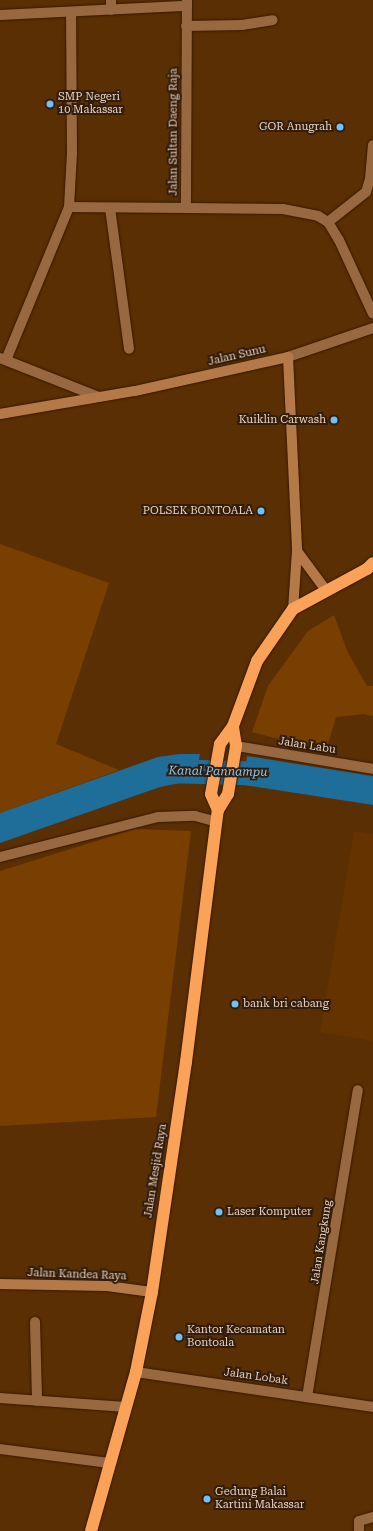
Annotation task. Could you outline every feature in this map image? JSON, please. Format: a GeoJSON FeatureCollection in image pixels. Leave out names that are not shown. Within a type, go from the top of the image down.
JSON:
{"type":"FeatureCollection","features":[{"type":"Feature","properties":{"kind":"highway","name":"Jalan Mesjid Raya"},"geometry":{"type":"LineString","coordinates":[[218,816],[212,794],[220,744],[233,726],[257,661],[293,608],[325,589],[371,567]]}},
{"type":"Feature","properties":{"kind":"highway","name":"Jalan Mesjid Raya"},"geometry":{"type":"LineString","coordinates":[[92,1531],[136,1372],[152,1292],[186,1062],[218,816],[228,794],[236,746],[233,726]]}},
{"type":"Feature","properties":{"kind":"main road","name":"Jalan Sunu"},"geometry":{"type":"LineString","coordinates":[[0,414],[99,397],[288,357]]}},
{"type":"Feature","properties":{"kind":"main road"},"geometry":{"type":"LineString","coordinates":[[288,357],[297,551],[293,608]]}},
{"type":"Feature","properties":{"kind":"main road"},"geometry":{"type":"LineString","coordinates":[[297,551],[325,589]]}},
{"type":"Feature","properties":{"kind":"main road","name":"Jalan Kandea Raya"},"geometry":{"type":"LineString","coordinates":[[0,1284],[107,1286],[152,1292]]}},
{"type":"Feature","properties":{"kind":"street"},"geometry":{"type":"LineString","coordinates":[[0,15],[71,12],[111,5],[187,3]]}},
{"type":"Feature","properties":{"kind":"street","name":"Jalan Sultan Daeng Raja"},"geometry":{"type":"LineString","coordinates":[[187,3],[186,208],[297,210],[318,216],[328,222]]}},
{"type":"Feature","properties":{"kind":"street"},"geometry":{"type":"LineString","coordinates":[[71,12],[72,153],[70,207],[3,359],[99,397]]}},
{"type":"Feature","properties":{"kind":"street"},"geometry":{"type":"LineString","coordinates":[[186,26],[242,25],[273,20]]}},
{"type":"Feature","properties":{"kind":"street"},"geometry":{"type":"LineString","coordinates":[[373,145],[370,179],[366,192],[328,222],[373,314]]}},
{"type":"Feature","properties":{"kind":"street"},"geometry":{"type":"LineString","coordinates":[[70,207],[186,208]]}},
{"type":"Feature","properties":{"kind":"street"},"geometry":{"type":"LineString","coordinates":[[110,208],[129,349]]}},
{"type":"Feature","properties":{"kind":"street"},"geometry":{"type":"LineString","coordinates":[[288,357],[373,328]]}},
{"type":"Feature","properties":{"kind":"street","name":"Jalan Labu"},"geometry":{"type":"LineString","coordinates":[[236,746],[373,769]]}},
{"type":"Feature","properties":{"kind":"street"},"geometry":{"type":"LineString","coordinates":[[0,857],[158,818],[218,816]]}},
{"type":"Feature","properties":{"kind":"street","name":"Jalan Kangkung"},"geometry":{"type":"LineString","coordinates":[[307,1397],[358,1090]]}},
{"type":"Feature","properties":{"kind":"street"},"geometry":{"type":"LineString","coordinates":[[35,1322],[37,1401]]}},
{"type":"Feature","properties":{"kind":"street","name":"Jalan Lobak"},"geometry":{"type":"LineString","coordinates":[[136,1372],[373,1407]]}},
{"type":"Feature","properties":{"kind":"street"},"geometry":{"type":"LineString","coordinates":[[0,1398],[126,1407]]}},
{"type":"Feature","properties":{"kind":"street"},"geometry":{"type":"LineString","coordinates":[[0,1449],[110,1463]]}},
{"type":"Feature","properties":{"kind":"street"},"geometry":{"type":"LineString","coordinates":[[359,1531],[358,1521],[373,1517]]}},
{"type":"Feature","properties":{"kind":"shaded area"},"geometry":{"type":"Polygon","coordinates":[[[0,544],[109,583],[56,744],[119,770],[0,813],[0,544]]]}},
{"type":"Feature","properties":{"kind":"shaded area"},"geometry":{"type":"Polygon","coordinates":[[[334,615],[348,653],[367,686],[373,686],[373,716],[364,714],[336,717],[328,744],[294,743],[252,732],[268,686],[308,631],[334,615]]]}},
{"type":"Feature","properties":{"kind":"shaded area"},"geometry":{"type":"Polygon","coordinates":[[[135,829],[191,831],[156,1117],[0,1126],[0,871],[135,829]]]}},
{"type":"Feature","properties":{"kind":"shaded area"},"geometry":{"type":"Polygon","coordinates":[[[354,831],[373,834],[373,1041],[320,1032],[354,831]]]}},
{"type":"Feature","properties":{"kind":"water"},"geometry":{"type":"Polygon","coordinates":[[[179,754],[200,754],[195,780],[160,787],[0,843],[0,813],[158,757],[179,754]]]}},
{"type":"Feature","properties":{"kind":"water"},"geometry":{"type":"Polygon","coordinates":[[[247,756],[373,776],[373,805],[244,785],[247,756]]]}},
{"type":"Feature","properties":{"kind":"waterway","name":"Kanal Pannampu"},"geometry":{"type":"LineString","coordinates":[[165,771],[278,774]]}},
{"type":"Feature","properties":{"kind":"place","name":"SMP Negeri 10 Makassar"},"geometry":{"type":"Point","coordinates":[50,104]}},
{"type":"Feature","properties":{"kind":"place","name":"GOR Anugrah"},"geometry":{"type":"Point","coordinates":[340,127]}},
{"type":"Feature","properties":{"kind":"place","name":"Kuiklin Carwash"},"geometry":{"type":"Point","coordinates":[334,420]}},
{"type":"Feature","properties":{"kind":"place","name":"POLSEK BONTOALA"},"geometry":{"type":"Point","coordinates":[261,511]}},
{"type":"Feature","properties":{"kind":"place","name":"bank bri cabang"},"geometry":{"type":"Point","coordinates":[235,1004]}},
{"type":"Feature","properties":{"kind":"place","name":"Laser Komputer"},"geometry":{"type":"Point","coordinates":[219,1212]}},
{"type":"Feature","properties":{"kind":"place","name":"Kantor Kecamatan Bontoala"},"geometry":{"type":"Point","coordinates":[179,1337]}},
{"type":"Feature","properties":{"kind":"place","name":"Gedung Balai Kartini Makassar"},"geometry":{"type":"Point","coordinates":[207,1499]}}]}
